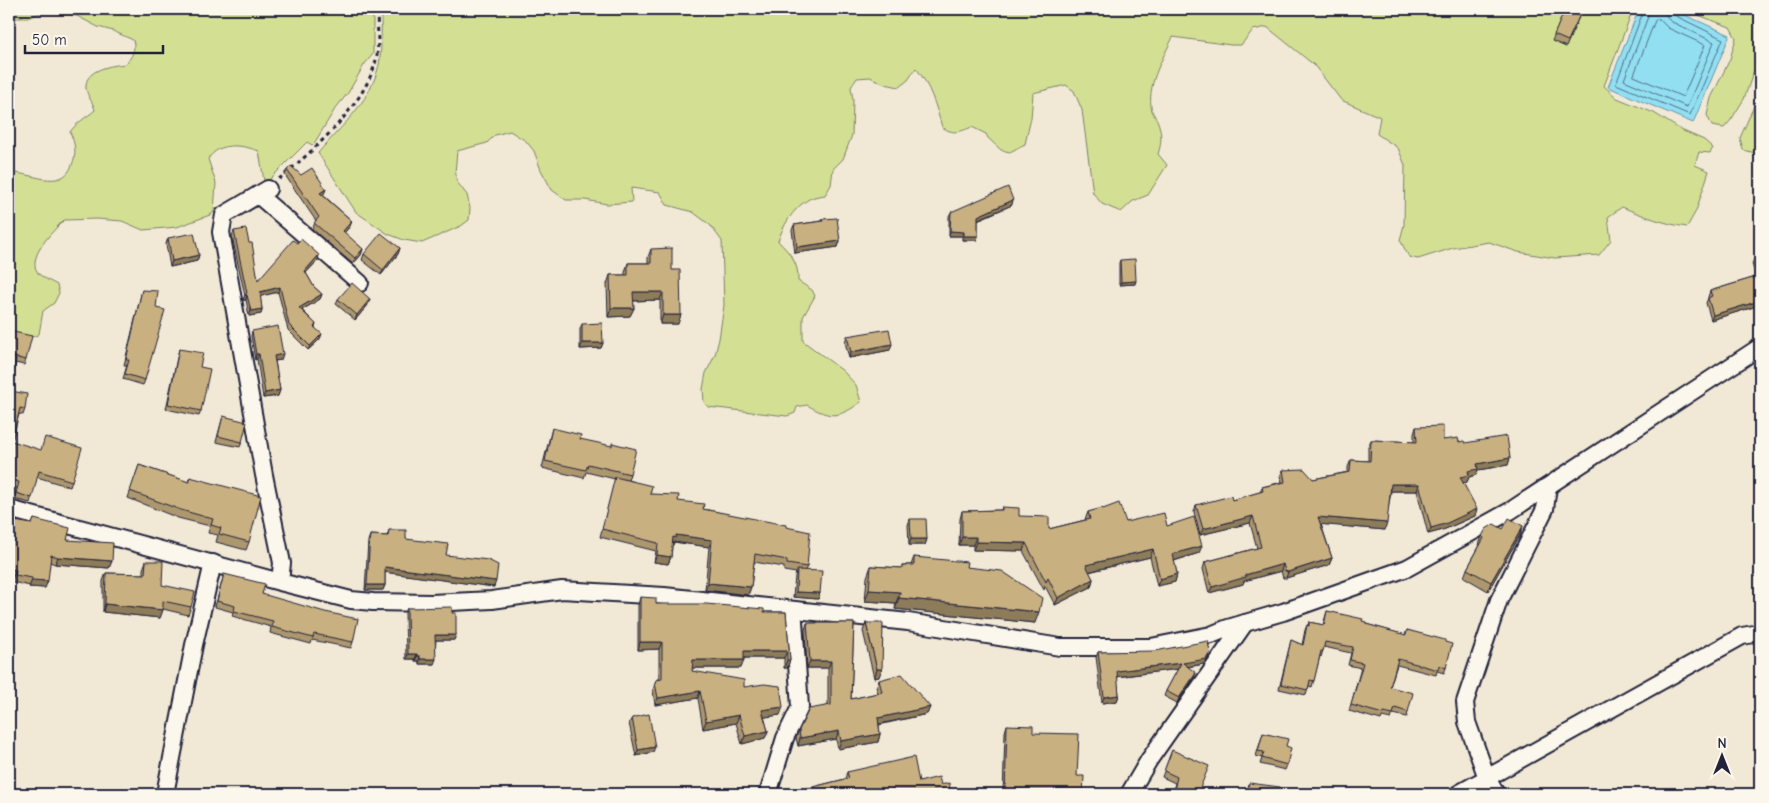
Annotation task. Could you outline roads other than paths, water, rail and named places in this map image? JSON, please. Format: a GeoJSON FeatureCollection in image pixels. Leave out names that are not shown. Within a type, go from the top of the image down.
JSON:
{"type":"FeatureCollection","features":[{"type":"Feature","properties":{"kind":"street"},"geometry":{"type":"LineString","coordinates":[[280,582],[282,563],[264,475],[222,232],[224,215],[263,192],[360,283]]}},
{"type":"Feature","properties":{"kind":"street"},"geometry":{"type":"LineString","coordinates":[[9,509],[351,600],[395,604],[492,600],[562,590],[664,596],[908,622],[1060,647],[1151,647],[1211,635],[1283,612],[1407,568],[1510,511],[1760,346]]}},
{"type":"Feature","properties":{"kind":"street"},"geometry":{"type":"LineString","coordinates":[[1496,794],[1487,778],[1467,722],[1465,702],[1499,600],[1545,510],[1548,487]]}},
{"type":"Feature","properties":{"kind":"street"},"geometry":{"type":"LineString","coordinates":[[165,794],[194,645],[213,563]]}},
{"type":"Feature","properties":{"kind":"street"},"geometry":{"type":"LineString","coordinates":[[768,794],[785,738],[800,707],[794,621],[791,611]]}},
{"type":"Feature","properties":{"kind":"street"},"geometry":{"type":"LineString","coordinates":[[1129,794],[1149,760],[1245,623]]}},
{"type":"Feature","properties":{"kind":"street"},"geometry":{"type":"LineString","coordinates":[[1458,794],[1742,636],[1760,634]]}},
{"type":"Feature","properties":{"kind":"water"},"geometry":{"type":"Polygon","coordinates":[[[1639,9],[1671,9],[1730,35],[1693,123],[1608,87],[1639,9]]]}}]}
